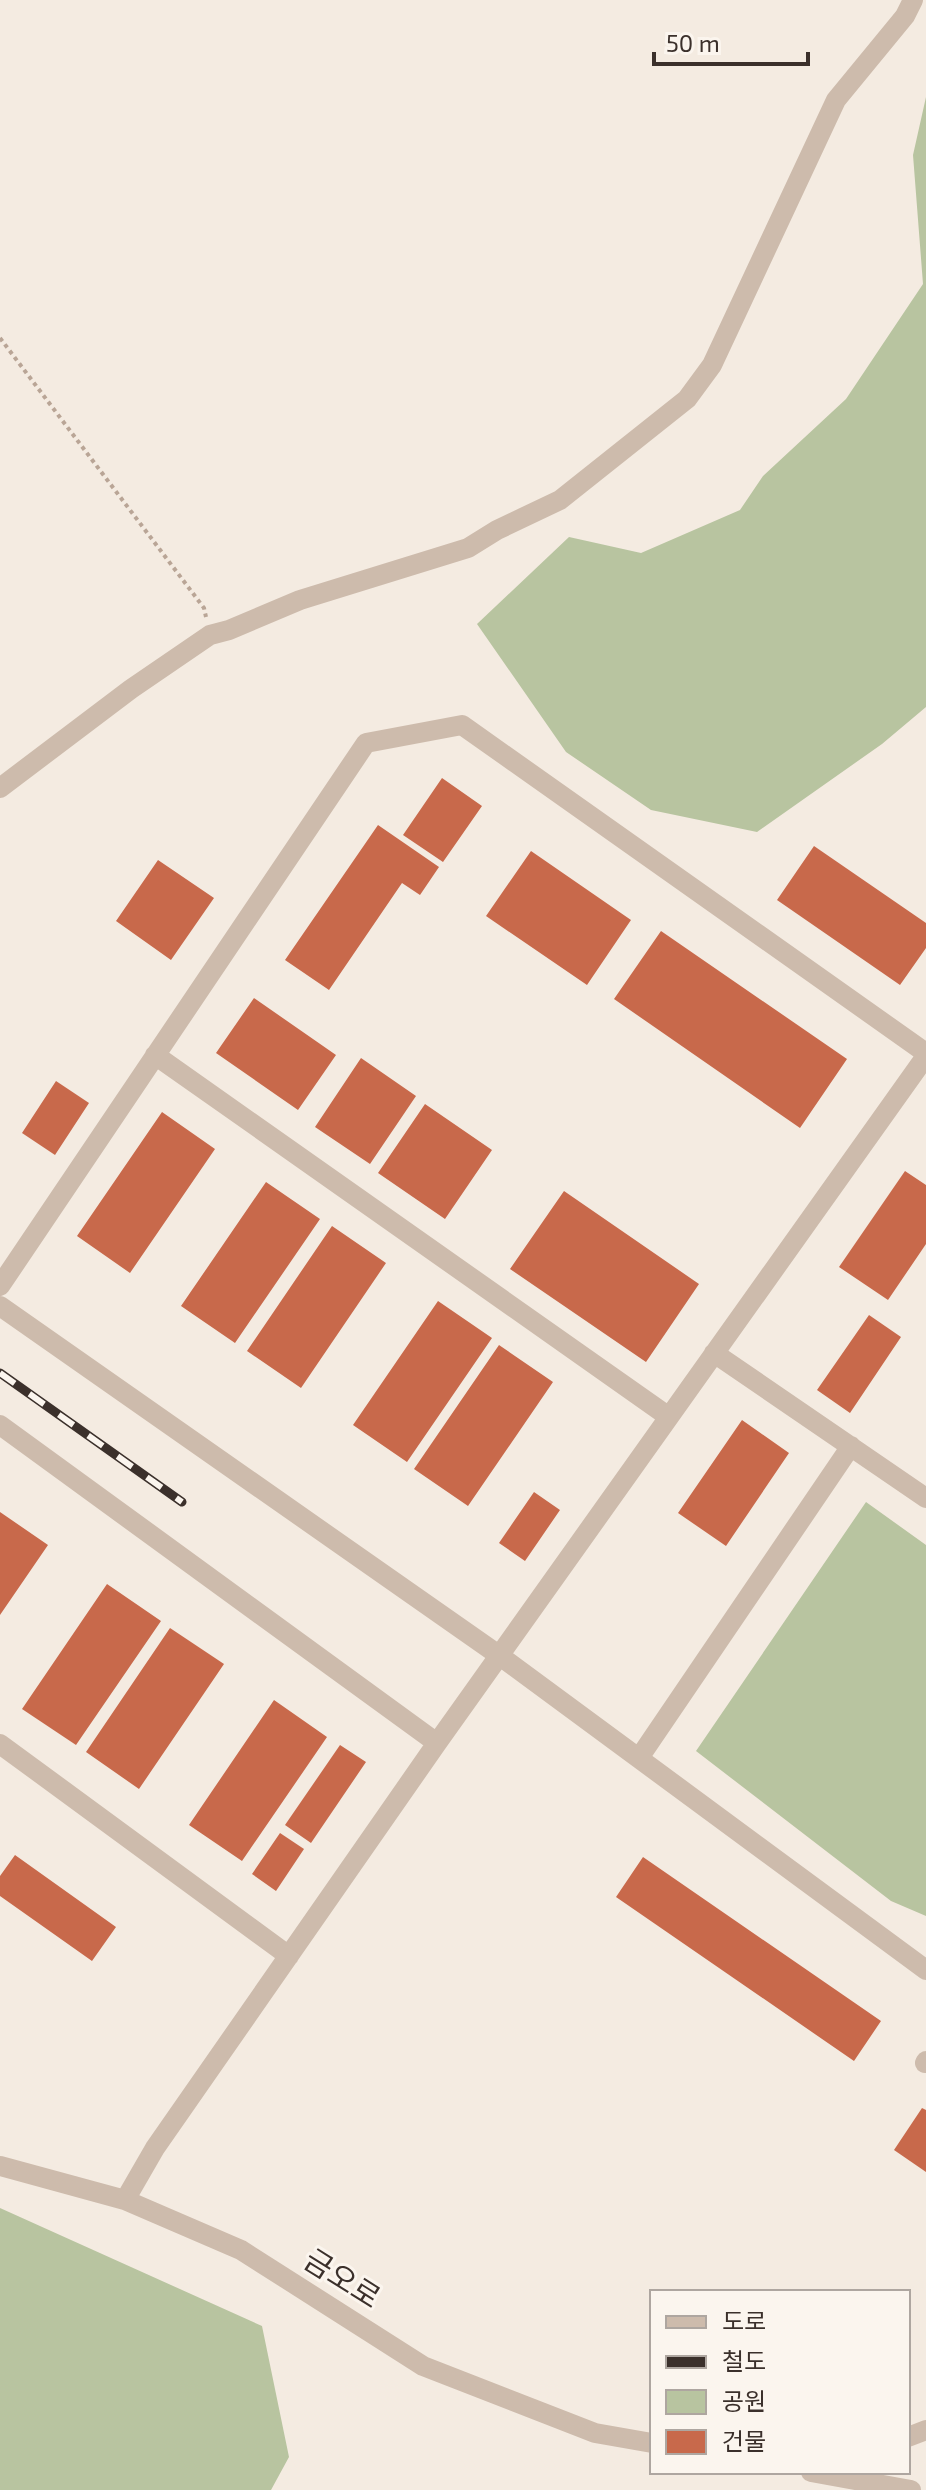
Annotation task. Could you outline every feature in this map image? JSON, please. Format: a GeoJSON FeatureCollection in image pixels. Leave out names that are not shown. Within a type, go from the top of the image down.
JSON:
{"type":"FeatureCollection","features":[{"type":"Feature","properties":{"kind":"street"},"geometry":{"type":"LineString","coordinates":[[0,788],[131,689],[210,635],[300,600],[468,548],[497,530],[560,500],[687,399],[712,365],[836,100],[905,16],[913,0]]}},
{"type":"Feature","properties":{"kind":"street"},"geometry":{"type":"LineString","coordinates":[[0,1286],[366,743],[462,725],[926,1055],[437,1743],[155,2148],[125,2200]]}},
{"type":"Feature","properties":{"kind":"street"},"geometry":{"type":"LineString","coordinates":[[155,1055],[669,1417]]}},
{"type":"Feature","properties":{"kind":"street"},"geometry":{"type":"LineString","coordinates":[[0,1306],[500,1656],[926,1970]]}},
{"type":"Feature","properties":{"kind":"street"},"geometry":{"type":"LineString","coordinates":[[714,1353],[926,1498]]}},
{"type":"Feature","properties":{"kind":"street"},"geometry":{"type":"LineString","coordinates":[[0,1425],[437,1743]]}},
{"type":"Feature","properties":{"kind":"street"},"geometry":{"type":"LineString","coordinates":[[639,1758],[851,1446]]}},
{"type":"Feature","properties":{"kind":"street"},"geometry":{"type":"LineString","coordinates":[[0,1744],[289,1956]]}},
{"type":"Feature","properties":{"kind":"street","name":"금오로"},"geometry":{"type":"LineString","coordinates":[[0,2166],[125,2200],[241,2250],[423,2366],[595,2433],[650,2443]]}},
{"type":"Feature","properties":{"kind":"street"},"geometry":{"type":"LineString","coordinates":[[823,2479],[877,2478],[911,2490]]}},
{"type":"Feature","properties":{"kind":"path"},"geometry":{"type":"LineString","coordinates":[[0,338],[204,608],[210,635]]}},
{"type":"Feature","properties":{"kind":"green space"},"geometry":{"type":"Polygon","coordinates":[[[926,97],[926,707],[882,744],[757,832],[651,810],[566,752],[477,624],[569,537],[641,553],[740,510],[763,476],[846,399],[923,284],[913,155],[926,97]]]}},
{"type":"Feature","properties":{"kind":"green space"},"geometry":{"type":"Polygon","coordinates":[[[866,1502],[926,1545],[926,1916],[891,1901],[696,1751],[866,1502]]]}},
{"type":"Feature","properties":{"kind":"green space"},"geometry":{"type":"Polygon","coordinates":[[[0,2208],[262,2326],[289,2457],[271,2490],[0,2490],[0,2208]]]}},
{"type":"Feature","properties":{"kind":"building"},"geometry":{"type":"Polygon","coordinates":[[[442,778],[482,806],[443,862],[403,835],[442,778]]]}},
{"type":"Feature","properties":{"kind":"building"},"geometry":{"type":"Polygon","coordinates":[[[378,825],[439,867],[420,895],[402,883],[329,990],[285,960],[378,825]]]}},
{"type":"Feature","properties":{"kind":"building"},"geometry":{"type":"Polygon","coordinates":[[[814,846],[926,923],[926,948],[900,985],[777,900],[814,846]]]}},
{"type":"Feature","properties":{"kind":"building"},"geometry":{"type":"Polygon","coordinates":[[[531,851],[631,920],[587,985],[486,916],[531,851]]]}},
{"type":"Feature","properties":{"kind":"building"},"geometry":{"type":"Polygon","coordinates":[[[158,860],[214,898],[171,960],[116,921],[158,860]]]}},
{"type":"Feature","properties":{"kind":"building"},"geometry":{"type":"Polygon","coordinates":[[[661,931],[847,1059],[800,1128],[614,999],[661,931]]]}},
{"type":"Feature","properties":{"kind":"building"},"geometry":{"type":"Polygon","coordinates":[[[254,998],[336,1055],[298,1110],[216,1053],[254,998]]]}},
{"type":"Feature","properties":{"kind":"building"},"geometry":{"type":"Polygon","coordinates":[[[361,1058],[416,1096],[370,1164],[315,1127],[361,1058]]]}},
{"type":"Feature","properties":{"kind":"building"},"geometry":{"type":"Polygon","coordinates":[[[56,1081],[89,1103],[55,1155],[22,1133],[56,1081]]]}},
{"type":"Feature","properties":{"kind":"building"},"geometry":{"type":"Polygon","coordinates":[[[425,1104],[492,1150],[445,1219],[378,1173],[425,1104]]]}},
{"type":"Feature","properties":{"kind":"building"},"geometry":{"type":"Polygon","coordinates":[[[162,1112],[215,1149],[130,1273],[77,1236],[162,1112]]]}},
{"type":"Feature","properties":{"kind":"building"},"geometry":{"type":"Polygon","coordinates":[[[905,1171],[926,1185],[926,1244],[888,1300],[839,1267],[905,1171]]]}},
{"type":"Feature","properties":{"kind":"building"},"geometry":{"type":"Polygon","coordinates":[[[266,1182],[320,1219],[235,1343],[181,1306],[266,1182]]]}},
{"type":"Feature","properties":{"kind":"building"},"geometry":{"type":"Polygon","coordinates":[[[564,1191],[699,1284],[646,1362],[510,1269],[564,1191]]]}},
{"type":"Feature","properties":{"kind":"building"},"geometry":{"type":"Polygon","coordinates":[[[332,1226],[386,1263],[301,1388],[247,1351],[332,1226]]]}},
{"type":"Feature","properties":{"kind":"building"},"geometry":{"type":"Polygon","coordinates":[[[438,1301],[492,1338],[407,1462],[353,1425],[438,1301]]]}},
{"type":"Feature","properties":{"kind":"building"},"geometry":{"type":"Polygon","coordinates":[[[869,1315],[901,1337],[850,1413],[817,1390],[869,1315]]]}},
{"type":"Feature","properties":{"kind":"building"},"geometry":{"type":"Polygon","coordinates":[[[499,1345],[553,1382],[468,1506],[414,1469],[499,1345]]]}},
{"type":"Feature","properties":{"kind":"building"},"geometry":{"type":"Polygon","coordinates":[[[742,1420],[789,1453],[726,1546],[678,1513],[742,1420]]]}},
{"type":"Feature","properties":{"kind":"building"},"geometry":{"type":"Polygon","coordinates":[[[534,1492],[560,1510],[525,1561],[499,1543],[534,1492]]]}},
{"type":"Feature","properties":{"kind":"building"},"geometry":{"type":"Polygon","coordinates":[[[0,1512],[48,1545],[0,1615],[0,1512]]]}},
{"type":"Feature","properties":{"kind":"building"},"geometry":{"type":"Polygon","coordinates":[[[107,1584],[161,1621],[76,1745],[22,1709],[107,1584]]]}},
{"type":"Feature","properties":{"kind":"building"},"geometry":{"type":"Polygon","coordinates":[[[170,1628],[224,1664],[139,1789],[86,1752],[170,1628]]]}},
{"type":"Feature","properties":{"kind":"building"},"geometry":{"type":"Polygon","coordinates":[[[274,1700],[327,1737],[242,1861],[189,1825],[274,1700]]]}},
{"type":"Feature","properties":{"kind":"building"},"geometry":{"type":"Polygon","coordinates":[[[340,1745],[366,1762],[311,1843],[285,1825],[340,1745]]]}},
{"type":"Feature","properties":{"kind":"building"},"geometry":{"type":"Polygon","coordinates":[[[280,1833],[304,1849],[276,1891],[252,1874],[280,1833]]]}},
{"type":"Feature","properties":{"kind":"building"},"geometry":{"type":"Polygon","coordinates":[[[15,1855],[116,1927],[92,1961],[0,1896],[0,1876],[15,1855]]]}},
{"type":"Feature","properties":{"kind":"building"},"geometry":{"type":"Polygon","coordinates":[[[643,1857],[881,2021],[854,2061],[616,1897],[643,1857]]]}},
{"type":"Feature","properties":{"kind":"building"},"geometry":{"type":"Polygon","coordinates":[[[922,2108],[926,2110],[926,2172],[894,2150],[922,2108]]]}},
{"type":"Feature","properties":{"kind":"railway"},"geometry":{"type":"LineString","coordinates":[[0,1373],[182,1502]]}}]}
